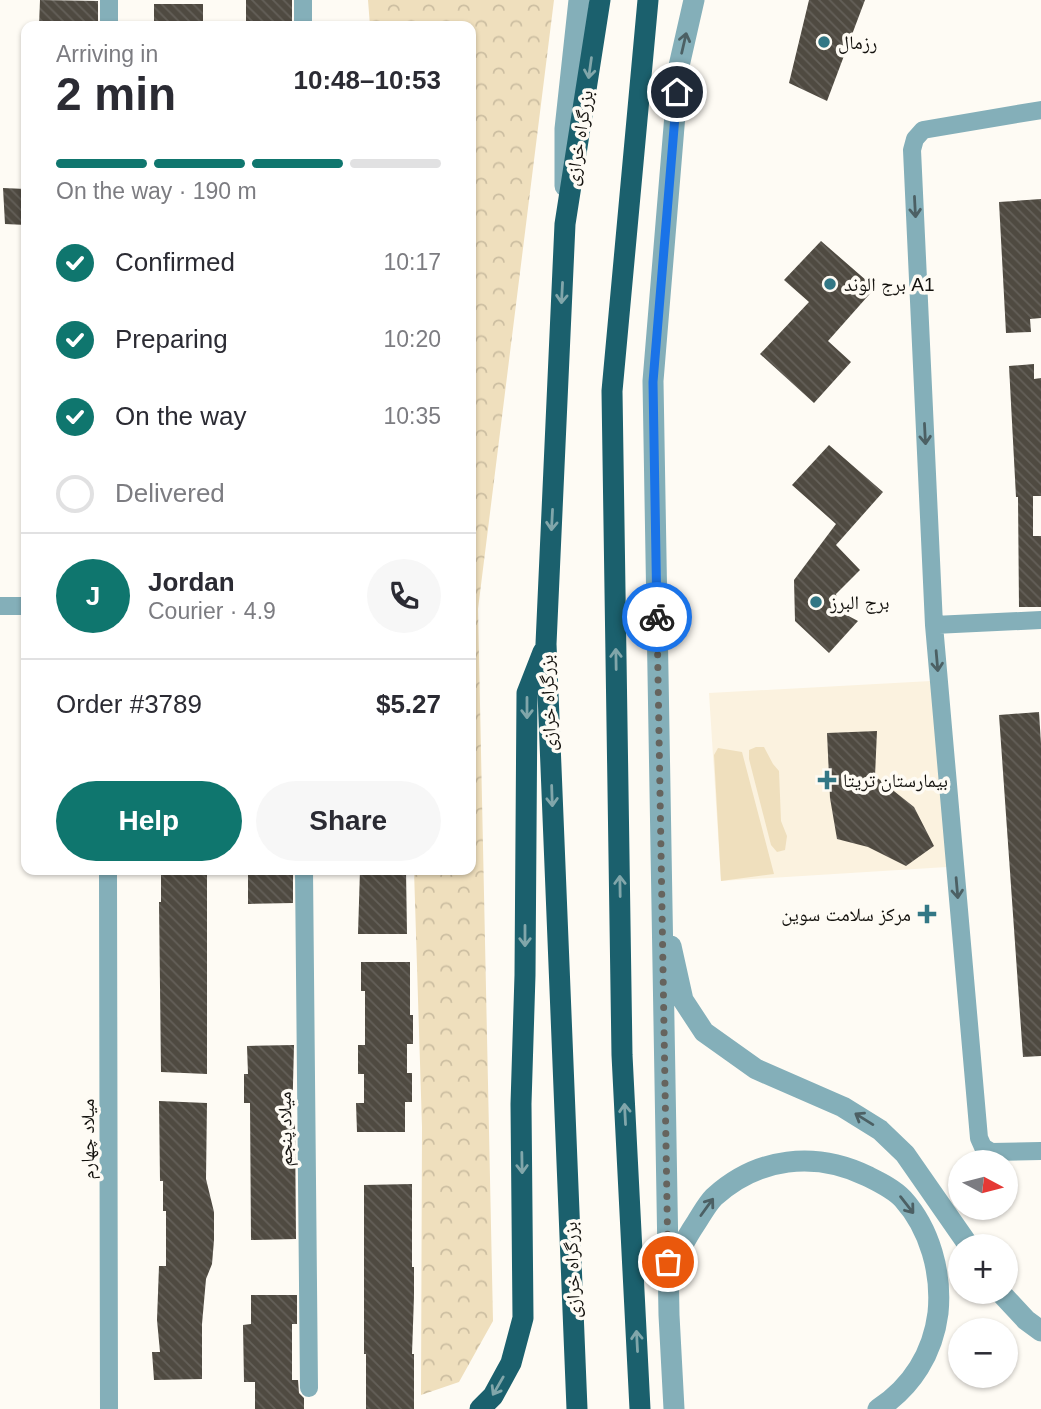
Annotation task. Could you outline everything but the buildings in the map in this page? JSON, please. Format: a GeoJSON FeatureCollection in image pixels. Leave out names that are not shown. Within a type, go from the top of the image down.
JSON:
{"type":"FeatureCollection","features":[{"type":"Feature","properties":{"kind":"highway","name":"بزرگراه خرازی"},"geometry":{"type":"LineString","coordinates":[[577,1409],[546,644],[565,225],[600,0]]}},
{"type":"Feature","properties":{"kind":"highway"},"geometry":{"type":"LineString","coordinates":[[640,1409],[622,1055],[612,391],[648,0]]}},
{"type":"Feature","properties":{"kind":"highway"},"geometry":{"type":"LineString","coordinates":[[480,1409],[493,1396],[511,1363],[523,1318],[521,1104],[525,975],[527,693],[546,644]]}},
{"type":"Feature","properties":{"kind":"street"},"geometry":{"type":"LineString","coordinates":[[109,0],[109,21]]}},
{"type":"Feature","properties":{"kind":"street"},"geometry":{"type":"LineString","coordinates":[[303,0],[303,21]]}},
{"type":"Feature","properties":{"kind":"street"},"geometry":{"type":"LineString","coordinates":[[565,225],[565,129],[579,0]]}},
{"type":"Feature","properties":{"kind":"street"},"geometry":{"type":"LineString","coordinates":[[674,1409],[669,1314],[653,382],[679,66],[694,0]]}},
{"type":"Feature","properties":{"kind":"street"},"geometry":{"type":"LineString","coordinates":[[1041,110],[923,130],[915,139],[912,149],[934,625],[979,1138],[982,1147],[991,1152],[1041,1151]]}},
{"type":"Feature","properties":{"kind":"street"},"geometry":{"type":"LineString","coordinates":[[0,606],[21,606]]}},
{"type":"Feature","properties":{"kind":"street"},"geometry":{"type":"LineString","coordinates":[[934,625],[1041,620]]}},
{"type":"Feature","properties":{"kind":"street","name":"میلاد چهارم"},"geometry":{"type":"LineString","coordinates":[[108,875],[108,1409]]}},
{"type":"Feature","properties":{"kind":"street","name":"میلاد پنجم"},"geometry":{"type":"LineString","coordinates":[[304,875],[309,1388]]}},
{"type":"Feature","properties":{"kind":"street"},"geometry":{"type":"LineString","coordinates":[[661,894],[683,1000],[704,1032],[756,1069],[843,1107],[880,1130],[905,1154],[960,1234]]}},
{"type":"Feature","properties":{"kind":"street"},"geometry":{"type":"LineString","coordinates":[[669,1314],[674,1268],[685,1239],[713,1198],[737,1179],[765,1166],[804,1160],[825,1161],[849,1167],[901,1196],[911,1209],[933,1254],[939,1288],[935,1331],[929,1350],[919,1368],[896,1397],[878,1409]]}},
{"type":"Feature","properties":{"kind":"street"},"geometry":{"type":"LineString","coordinates":[[1011,1304],[1041,1331]]}},
{"type":"Feature","properties":{"kind":"shaded area","name":"بیمارستان تریتا"},"geometry":{"type":"Polygon","coordinates":[[[931,681],[947,867],[721,881],[709,693],[931,681]]]}},
{"type":"Feature","properties":{"kind":"green space"},"geometry":{"type":"Polygon","coordinates":[[[368,0],[554,0],[478,609],[493,1321],[459,1382],[421,1395],[422,1127],[414,875],[476,875],[476,21],[370,21],[368,0]]]}},
{"type":"Feature","properties":{"kind":"green space"},"geometry":{"type":"Polygon","coordinates":[[[764,747],[779,771],[781,821],[787,836],[785,850],[777,852],[771,845],[749,759],[749,750],[764,747]]]}},
{"type":"Feature","properties":{"kind":"green space"},"geometry":{"type":"Polygon","coordinates":[[[718,748],[742,752],[774,874],[721,881],[714,755],[718,748]]]}},
{"type":"Feature","properties":{"kind":"way so far"},"geometry":{"type":"LineString","coordinates":[[657,617],[668,1262]]}},
{"type":"Feature","properties":{"kind":"place","name":"رزمال"},"geometry":{"type":"Point","coordinates":[824,42]}},
{"type":"Feature","properties":{"kind":"place","name":"برج الوند A1"},"geometry":{"type":"Point","coordinates":[830,284]}},
{"type":"Feature","properties":{"kind":"place","name":"برج البرز"},"geometry":{"type":"Point","coordinates":[816,602]}},
{"type":"Feature","properties":{"kind":"place","name":"بیمارستان تریتا"},"geometry":{"type":"Point","coordinates":[827,780]}},
{"type":"Feature","properties":{"kind":"place","name":"مرکز سلامت سوین"},"geometry":{"type":"Point","coordinates":[927,914]}},
{"type":"Feature","properties":{"kind":"route"},"geometry":{"type":"LineString","coordinates":[[657,617],[653,382],[677,92]]}}]}
